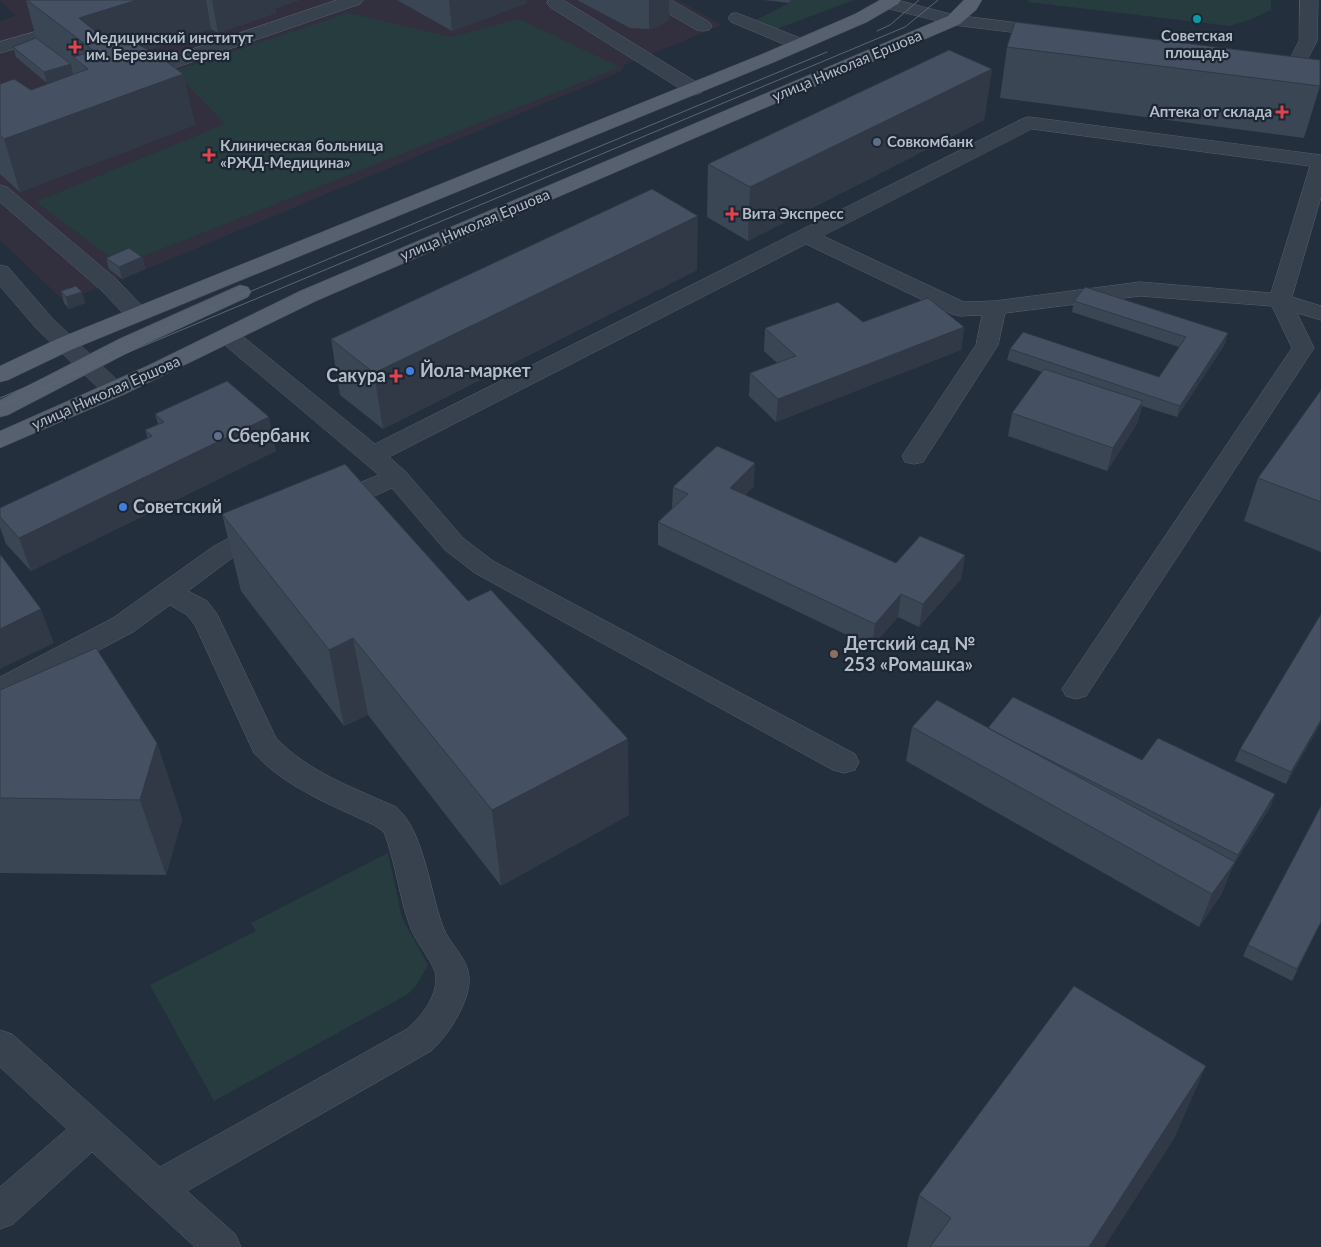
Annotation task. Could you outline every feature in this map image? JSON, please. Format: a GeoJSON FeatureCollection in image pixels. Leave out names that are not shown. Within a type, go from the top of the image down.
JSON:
{"type":"FeatureCollection","features":[{"type":"Feature","properties":{"kind":"main road"},"geometry":{"type":"LineString","coordinates":[[954,20],[970,6],[972,0]]}},
{"type":"Feature","properties":{"kind":"main road"},"geometry":{"type":"LineString","coordinates":[[0,410],[87,365],[224,299],[694,89],[860,18],[890,2]]}},
{"type":"Feature","properties":{"kind":"main road","name":"улица Николая Ершова"},"geometry":{"type":"LineString","coordinates":[[0,440],[114,390],[308,296],[954,20]]}},
{"type":"Feature","properties":{"kind":"main road"},"geometry":{"type":"LineString","coordinates":[[0,375],[65,344],[137,314],[694,89]]}},
{"type":"Feature","properties":{"kind":"main road"},"geometry":{"type":"LineString","coordinates":[[0,396],[87,365],[308,296]]}},
{"type":"Feature","properties":{"kind":"street"},"geometry":{"type":"LineString","coordinates":[[121,80],[354,0]]}},
{"type":"Feature","properties":{"kind":"street"},"geometry":{"type":"LineString","coordinates":[[658,0],[702,26]]}},
{"type":"Feature","properties":{"kind":"street"},"geometry":{"type":"LineString","coordinates":[[1295,67],[1308,41],[1308,0]]}},
{"type":"Feature","properties":{"kind":"street"},"geometry":{"type":"LineString","coordinates":[[556,2],[694,89]]}},
{"type":"Feature","properties":{"kind":"street"},"geometry":{"type":"LineString","coordinates":[[890,2],[954,20],[1064,34]]}},
{"type":"Feature","properties":{"kind":"street"},"geometry":{"type":"LineString","coordinates":[[737,18],[799,44]]}},
{"type":"Feature","properties":{"kind":"street"},"geometry":{"type":"LineString","coordinates":[[0,48],[91,20]]}},
{"type":"Feature","properties":{"kind":"street"},"geometry":{"type":"LineString","coordinates":[[373,455],[1029,123],[1321,162],[1280,300],[1303,348],[1076,689]]}},
{"type":"Feature","properties":{"kind":"street"},"geometry":{"type":"LineString","coordinates":[[0,191],[108,284],[137,314]]}},
{"type":"Feature","properties":{"kind":"street"},"geometry":{"type":"LineString","coordinates":[[806,236],[960,309],[995,308],[1140,289],[1280,300],[1321,313]]}},
{"type":"Feature","properties":{"kind":"street"},"geometry":{"type":"LineString","coordinates":[[0,272],[44,324],[114,390]]}},
{"type":"Feature","properties":{"kind":"street"},"geometry":{"type":"LineString","coordinates":[[914,456],[987,345],[995,308]]}},
{"type":"Feature","properties":{"kind":"street"},"geometry":{"type":"LineString","coordinates":[[228,336],[373,455],[396,478],[454,544],[484,567],[844,762]]}},
{"type":"Feature","properties":{"kind":"street"},"geometry":{"type":"LineString","coordinates":[[313,511],[396,478]]}},
{"type":"Feature","properties":{"kind":"street"},"geometry":{"type":"LineString","coordinates":[[0,690],[116,630],[233,546],[287,521]]}},
{"type":"Feature","properties":{"kind":"street"},"geometry":{"type":"LineString","coordinates":[[157,1188],[419,1040],[430,1032],[437,1020],[454,980],[452,970],[427,930],[400,834],[395,824],[385,816],[289,768],[274,757],[264,744],[207,621],[196,608],[169,592]]}},
{"type":"Feature","properties":{"kind":"street"},"geometry":{"type":"LineString","coordinates":[[0,1045],[222,1247]]}},
{"type":"Feature","properties":{"kind":"street"},"geometry":{"type":"LineString","coordinates":[[0,1211],[93,1130]]}},
{"type":"Feature","properties":{"kind":"shaded area","name":"Клиническая больница «РЖД-Медицина»"},"geometry":{"type":"Polygon","coordinates":[[[0,0],[678,0],[722,25],[624,65],[622,71],[122,279],[64,301],[0,240],[0,21],[15,16],[0,0]]]}},
{"type":"Feature","properties":{"kind":"green space"},"geometry":{"type":"Polygon","coordinates":[[[791,0],[854,0],[774,30],[754,21],[789,3],[791,0]]]}},
{"type":"Feature","properties":{"kind":"green space"},"geometry":{"type":"Polygon","coordinates":[[[1029,0],[1271,0],[1271,10],[1230,26],[1028,2],[1029,0]]]}},
{"type":"Feature","properties":{"kind":"green space"},"geometry":{"type":"Polygon","coordinates":[[[349,13],[451,37],[519,19],[620,67],[121,265],[36,202],[225,124],[174,71],[349,13]]]}},
{"type":"Feature","properties":{"kind":"green space"},"geometry":{"type":"Polygon","coordinates":[[[388,853],[402,918],[428,965],[417,984],[408,994],[214,1101],[150,985],[256,931],[251,923],[388,853]]]}},
{"type":"Feature","properties":{"kind":"building"},"geometry":{"type":"Polygon","coordinates":[[[27,0],[137,0],[79,18],[112,45],[130,40],[159,56],[183,74],[4,139],[0,135],[0,84],[14,79],[31,90],[88,69],[73,57],[94,51],[27,0]]]}},
{"type":"Feature","properties":{"kind":"building"},"geometry":{"type":"Polygon","coordinates":[[[1015,22],[1320,60],[1320,86],[1007,47],[1015,22]]]}},
{"type":"Feature","properties":{"kind":"building"},"geometry":{"type":"Polygon","coordinates":[[[36,38],[71,64],[44,72],[13,47],[36,38]]]}},
{"type":"Feature","properties":{"kind":"building"},"geometry":{"type":"Polygon","coordinates":[[[949,50],[992,69],[750,187],[708,164],[949,50]]]}},
{"type":"Feature","properties":{"kind":"building"},"geometry":{"type":"Polygon","coordinates":[[[652,189],[698,216],[374,373],[331,339],[652,189]]]}},
{"type":"Feature","properties":{"kind":"building"},"geometry":{"type":"Polygon","coordinates":[[[129,248],[142,257],[119,267],[106,258],[129,248]]]}},
{"type":"Feature","properties":{"kind":"building"},"geometry":{"type":"Polygon","coordinates":[[[76,286],[82,292],[66,297],[61,291],[76,286]]]}},
{"type":"Feature","properties":{"kind":"building"},"geometry":{"type":"Polygon","coordinates":[[[1085,287],[1228,333],[1180,406],[1010,349],[1023,332],[1159,377],[1186,337],[1074,301],[1085,287]]]}},
{"type":"Feature","properties":{"kind":"building"},"geometry":{"type":"Polygon","coordinates":[[[928,298],[964,327],[778,399],[750,373],[796,356],[765,328],[838,302],[863,322],[928,298]]]}},
{"type":"Feature","properties":{"kind":"building"},"geometry":{"type":"Polygon","coordinates":[[[1044,369],[1143,401],[1113,448],[1012,413],[1044,369]]]}},
{"type":"Feature","properties":{"kind":"building"},"geometry":{"type":"Polygon","coordinates":[[[227,381],[269,417],[19,538],[0,517],[0,508],[152,436],[145,430],[164,422],[155,414],[227,381]]]}},
{"type":"Feature","properties":{"kind":"building"},"geometry":{"type":"Polygon","coordinates":[[[1321,390],[1321,502],[1258,478],[1321,390]]]}},
{"type":"Feature","properties":{"kind":"building"},"geometry":{"type":"Polygon","coordinates":[[[717,446],[755,463],[730,488],[896,563],[920,536],[965,555],[923,604],[901,594],[875,624],[658,522],[688,494],[673,487],[717,446]]]}},
{"type":"Feature","properties":{"kind":"building"},"geometry":{"type":"Polygon","coordinates":[[[345,464],[468,601],[491,590],[628,739],[492,810],[353,638],[329,650],[222,514],[345,464]]]}},
{"type":"Feature","properties":{"kind":"building"},"geometry":{"type":"Polygon","coordinates":[[[0,554],[41,609],[0,629],[0,554]]]}},
{"type":"Feature","properties":{"kind":"building"},"geometry":{"type":"Polygon","coordinates":[[[1321,614],[1321,720],[1291,772],[1240,749],[1321,614]]]}},
{"type":"Feature","properties":{"kind":"building"},"geometry":{"type":"Polygon","coordinates":[[[96,648],[157,743],[140,800],[0,798],[0,690],[96,648]]]}},
{"type":"Feature","properties":{"kind":"building"},"geometry":{"type":"Polygon","coordinates":[[[1013,697],[1142,760],[1158,738],[1275,794],[1238,855],[988,728],[1013,697]]]}},
{"type":"Feature","properties":{"kind":"building"},"geometry":{"type":"Polygon","coordinates":[[[937,700],[1235,862],[1212,894],[912,727],[937,700]]]}},
{"type":"Feature","properties":{"kind":"building"},"geometry":{"type":"Polygon","coordinates":[[[1321,806],[1321,922],[1297,969],[1248,945],[1321,806]]]}},
{"type":"Feature","properties":{"kind":"building"},"geometry":{"type":"Polygon","coordinates":[[[1074,986],[1206,1066],[1089,1247],[930,1247],[951,1218],[919,1195],[1074,986]]]}},
{"type":"Feature","properties":{"kind":"tram line"},"geometry":{"type":"LineString","coordinates":[[877,31],[890,25],[919,0]]}},
{"type":"Feature","properties":{"kind":"tram line"},"geometry":{"type":"LineString","coordinates":[[0,406],[905,27],[938,0]]}},
{"type":"Feature","properties":{"kind":"tram line"},"geometry":{"type":"LineString","coordinates":[[0,398],[249,292],[827,52]]}},
{"type":"Feature","properties":{"kind":"place","name":"Советская площадь"},"geometry":{"type":"Point","coordinates":[1197,19]}},
{"type":"Feature","properties":{"kind":"place","name":"Медицинский институт им. Березина Сергея"},"geometry":{"type":"Point","coordinates":[75,47]}},
{"type":"Feature","properties":{"kind":"place","name":"Аптека от склада"},"geometry":{"type":"Point","coordinates":[1282,112]}},
{"type":"Feature","properties":{"kind":"place","name":"Совкомбанк"},"geometry":{"type":"Point","coordinates":[877,142]}},
{"type":"Feature","properties":{"kind":"place","name":"Клиническая больница «РЖД-Медицина»"},"geometry":{"type":"Point","coordinates":[209,155]}},
{"type":"Feature","properties":{"kind":"place","name":"Вита Экспресс"},"geometry":{"type":"Point","coordinates":[732,214]}},
{"type":"Feature","properties":{"kind":"place","name":"Йола-маркет"},"geometry":{"type":"Point","coordinates":[410,371]}},
{"type":"Feature","properties":{"kind":"place","name":"Сакура"},"geometry":{"type":"Point","coordinates":[396,376]}},
{"type":"Feature","properties":{"kind":"place","name":"Сбербанк"},"geometry":{"type":"Point","coordinates":[218,436]}},
{"type":"Feature","properties":{"kind":"place","name":"Советский"},"geometry":{"type":"Point","coordinates":[123,507]}},
{"type":"Feature","properties":{"kind":"place","name":"Детский сад № 253 «Ромашка»"},"geometry":{"type":"Point","coordinates":[834,654]}}]}
